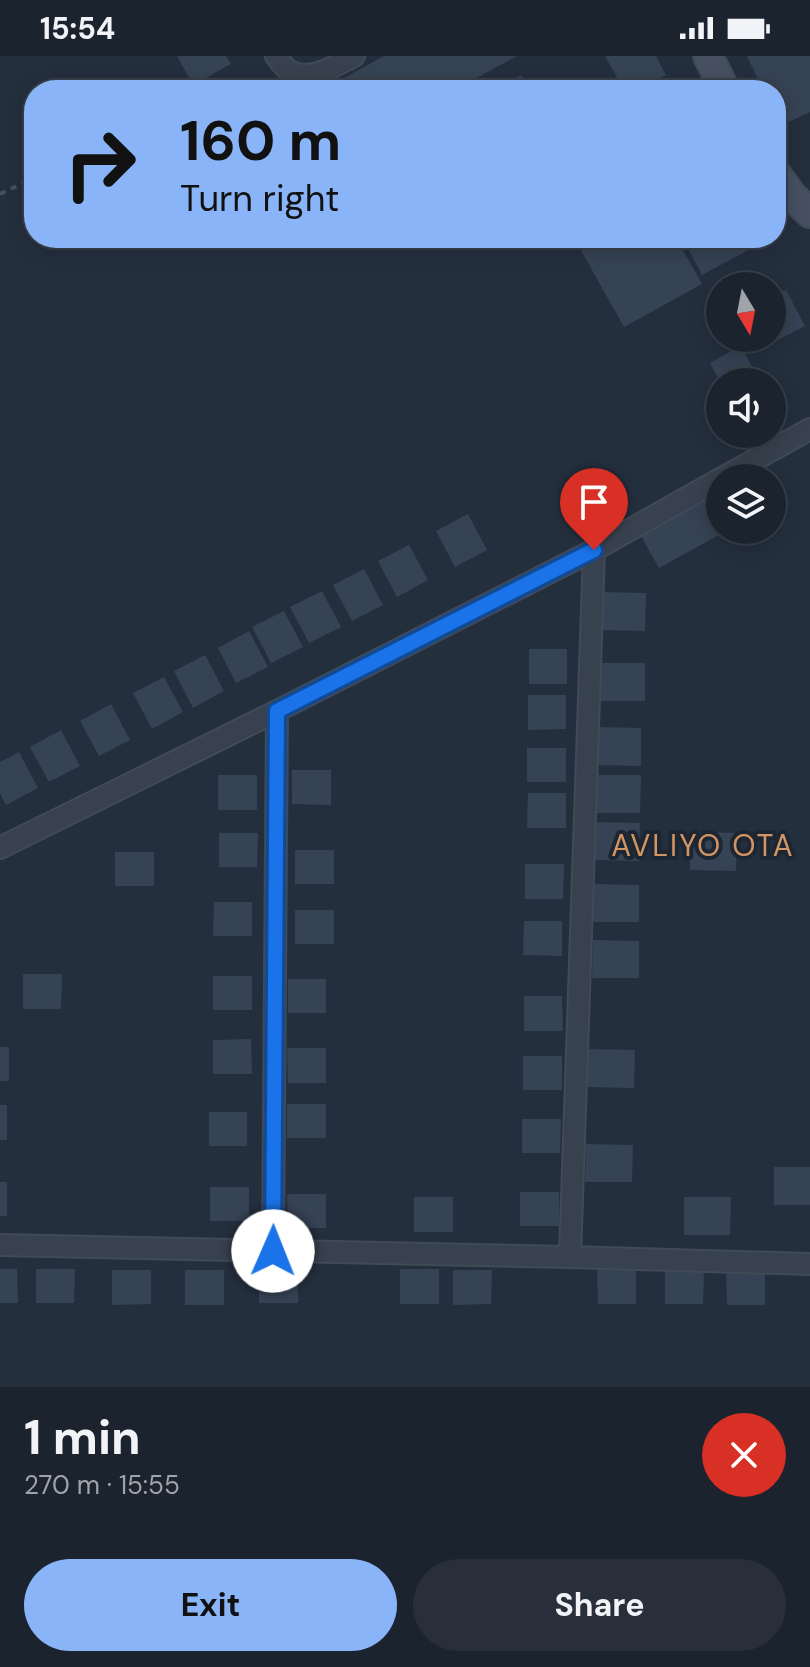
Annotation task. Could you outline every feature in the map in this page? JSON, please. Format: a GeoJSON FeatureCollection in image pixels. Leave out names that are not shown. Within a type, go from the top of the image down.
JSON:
{"type":"FeatureCollection","features":[{"type":"Feature","properties":{"kind":"street"},"geometry":{"type":"LineString","coordinates":[[276,56],[288,70],[299,74],[321,72],[354,56]]}},
{"type":"Feature","properties":{"kind":"street"},"geometry":{"type":"LineString","coordinates":[[708,56],[720,80]]}},
{"type":"Feature","properties":{"kind":"street"},"geometry":{"type":"LineString","coordinates":[[786,188],[810,213]]}},
{"type":"Feature","properties":{"kind":"street"},"geometry":{"type":"LineString","coordinates":[[748,464],[810,429]]}},
{"type":"Feature","properties":{"kind":"street"},"geometry":{"type":"LineString","coordinates":[[0,848],[594,550],[706,487]]}},
{"type":"Feature","properties":{"kind":"street"},"geometry":{"type":"LineString","coordinates":[[570,1257],[594,550]]}},
{"type":"Feature","properties":{"kind":"street"},"geometry":{"type":"LineString","coordinates":[[273,1251],[277,711]]}},
{"type":"Feature","properties":{"kind":"street"},"geometry":{"type":"LineString","coordinates":[[0,1245],[810,1264]]}},
{"type":"Feature","properties":{"kind":"path"},"geometry":{"type":"LineString","coordinates":[[0,194],[24,183]]}},
{"type":"Feature","properties":{"kind":"building"},"geometry":{"type":"Polygon","coordinates":[[[177,56],[226,56],[231,64],[202,80],[190,80],[177,56]]]}},
{"type":"Feature","properties":{"kind":"building"},"geometry":{"type":"Polygon","coordinates":[[[384,56],[517,56],[473,80],[340,80],[384,56]]]}},
{"type":"Feature","properties":{"kind":"building"},"geometry":{"type":"Polygon","coordinates":[[[605,56],[656,56],[666,75],[657,80],[618,80],[605,56]]]}},
{"type":"Feature","properties":{"kind":"building"},"geometry":{"type":"Polygon","coordinates":[[[747,56],[810,56],[810,112],[786,123],[786,80],[758,80],[747,56]]]}},
{"type":"Feature","properties":{"kind":"building"},"geometry":{"type":"Polygon","coordinates":[[[580,248],[682,248],[702,284],[624,327],[580,248]]]}},
{"type":"Feature","properties":{"kind":"building"},"geometry":{"type":"Polygon","coordinates":[[[688,248],[752,248],[706,272],[702,275],[688,248]]]}},
{"type":"Feature","properties":{"kind":"building"},"geometry":{"type":"Polygon","coordinates":[[[786,290],[805,326],[786,336],[786,290]]]}},
{"type":"Feature","properties":{"kind":"building"},"geometry":{"type":"Polygon","coordinates":[[[730,352],[744,352],[753,368],[713,368],[710,363],[730,352]]]}},
{"type":"Feature","properties":{"kind":"building"},"geometry":{"type":"Polygon","coordinates":[[[706,500],[706,542],[659,568],[641,536],[706,500]]]}},
{"type":"Feature","properties":{"kind":"building"},"geometry":{"type":"Polygon","coordinates":[[[468,514],[487,550],[455,567],[436,531],[468,514]]]}},
{"type":"Feature","properties":{"kind":"building"},"geometry":{"type":"Polygon","coordinates":[[[409,545],[428,580],[397,597],[378,561],[409,545]]]}},
{"type":"Feature","properties":{"kind":"building"},"geometry":{"type":"Polygon","coordinates":[[[364,569],[383,605],[352,621],[333,585],[364,569]]]}},
{"type":"Feature","properties":{"kind":"building"},"geometry":{"type":"Polygon","coordinates":[[[322,591],[341,627],[309,643],[290,607],[322,591]]]}},
{"type":"Feature","properties":{"kind":"building"},"geometry":{"type":"Polygon","coordinates":[[[599,592],[646,593],[645,631],[599,630],[599,592]]]}},
{"type":"Feature","properties":{"kind":"building"},"geometry":{"type":"Polygon","coordinates":[[[284,611],[303,647],[271,663],[252,627],[284,611]]]}},
{"type":"Feature","properties":{"kind":"building"},"geometry":{"type":"Polygon","coordinates":[[[249,631],[268,667],[236,683],[218,648],[249,631]]]}},
{"type":"Feature","properties":{"kind":"building"},"geometry":{"type":"Polygon","coordinates":[[[529,649],[567,649],[567,684],[529,684],[529,649]]]}},
{"type":"Feature","properties":{"kind":"building"},"geometry":{"type":"Polygon","coordinates":[[[205,655],[224,691],[193,708],[174,671],[205,655]]]}},
{"type":"Feature","properties":{"kind":"building"},"geometry":{"type":"Polygon","coordinates":[[[598,663],[645,663],[645,701],[598,701],[598,663]]]}},
{"type":"Feature","properties":{"kind":"building"},"geometry":{"type":"Polygon","coordinates":[[[164,677],[183,712],[152,729],[133,693],[164,677]]]}},
{"type":"Feature","properties":{"kind":"building"},"geometry":{"type":"Polygon","coordinates":[[[528,695],[566,695],[566,729],[528,730],[528,695]]]}},
{"type":"Feature","properties":{"kind":"building"},"geometry":{"type":"Polygon","coordinates":[[[111,704],[130,740],[99,756],[80,721],[111,704]]]}},
{"type":"Feature","properties":{"kind":"building"},"geometry":{"type":"Polygon","coordinates":[[[595,727],[641,728],[641,766],[594,765],[595,727]]]}},
{"type":"Feature","properties":{"kind":"building"},"geometry":{"type":"Polygon","coordinates":[[[61,730],[80,766],[49,782],[30,747],[61,730]]]}},
{"type":"Feature","properties":{"kind":"building"},"geometry":{"type":"Polygon","coordinates":[[[527,748],[566,748],[566,782],[527,782],[527,748]]]}},
{"type":"Feature","properties":{"kind":"building"},"geometry":{"type":"Polygon","coordinates":[[[19,752],[38,788],[6,805],[0,793],[0,762],[19,752]]]}},
{"type":"Feature","properties":{"kind":"building"},"geometry":{"type":"Polygon","coordinates":[[[292,770],[331,770],[331,805],[292,804],[292,770]]]}},
{"type":"Feature","properties":{"kind":"building"},"geometry":{"type":"Polygon","coordinates":[[[218,775],[257,775],[257,810],[218,810],[218,775]]]}},
{"type":"Feature","properties":{"kind":"building"},"geometry":{"type":"Polygon","coordinates":[[[594,775],[641,775],[640,813],[593,813],[594,775]]]}},
{"type":"Feature","properties":{"kind":"building"},"geometry":{"type":"Polygon","coordinates":[[[528,793],[566,793],[566,828],[527,828],[528,793]]]}},
{"type":"Feature","properties":{"kind":"building"},"geometry":{"type":"Polygon","coordinates":[[[593,822],[640,823],[639,861],[593,860],[593,822]]]}},
{"type":"Feature","properties":{"kind":"building"},"geometry":{"type":"Polygon","coordinates":[[[690,832],[737,833],[736,871],[690,870],[690,832]]]}},
{"type":"Feature","properties":{"kind":"building"},"geometry":{"type":"Polygon","coordinates":[[[219,833],[258,833],[257,867],[219,867],[219,833]]]}},
{"type":"Feature","properties":{"kind":"building"},"geometry":{"type":"Polygon","coordinates":[[[295,850],[334,850],[334,884],[295,884],[295,850]]]}},
{"type":"Feature","properties":{"kind":"building"},"geometry":{"type":"Polygon","coordinates":[[[115,852],[154,852],[154,886],[115,886],[115,852]]]}},
{"type":"Feature","properties":{"kind":"building"},"geometry":{"type":"Polygon","coordinates":[[[525,864],[564,864],[563,899],[525,899],[525,864]]]}},
{"type":"Feature","properties":{"kind":"building"},"geometry":{"type":"Polygon","coordinates":[[[593,884],[639,885],[639,922],[592,922],[593,884]]]}},
{"type":"Feature","properties":{"kind":"building"},"geometry":{"type":"Polygon","coordinates":[[[214,902],[252,902],[252,936],[213,936],[214,902]]]}},
{"type":"Feature","properties":{"kind":"building"},"geometry":{"type":"Polygon","coordinates":[[[295,910],[334,910],[334,944],[295,944],[295,910]]]}},
{"type":"Feature","properties":{"kind":"building"},"geometry":{"type":"Polygon","coordinates":[[[524,921],[562,921],[562,956],[523,955],[524,921]]]}},
{"type":"Feature","properties":{"kind":"building"},"geometry":{"type":"Polygon","coordinates":[[[593,940],[639,941],[639,978],[592,978],[593,940]]]}},
{"type":"Feature","properties":{"kind":"building"},"geometry":{"type":"Polygon","coordinates":[[[23,974],[62,974],[61,1009],[23,1009],[23,974]]]}},
{"type":"Feature","properties":{"kind":"building"},"geometry":{"type":"Polygon","coordinates":[[[213,976],[252,976],[252,1010],[213,1010],[213,976]]]}},
{"type":"Feature","properties":{"kind":"building"},"geometry":{"type":"Polygon","coordinates":[[[288,979],[326,979],[326,1013],[288,1013],[288,979]]]}},
{"type":"Feature","properties":{"kind":"building"},"geometry":{"type":"Polygon","coordinates":[[[524,996],[562,996],[563,1031],[524,1031],[524,996]]]}},
{"type":"Feature","properties":{"kind":"building"},"geometry":{"type":"Polygon","coordinates":[[[251,1039],[252,1074],[213,1074],[213,1040],[251,1039]]]}},
{"type":"Feature","properties":{"kind":"building"},"geometry":{"type":"Polygon","coordinates":[[[0,1047],[9,1047],[9,1081],[0,1081],[0,1047]]]}},
{"type":"Feature","properties":{"kind":"building"},"geometry":{"type":"Polygon","coordinates":[[[287,1048],[326,1048],[326,1083],[288,1083],[287,1048]]]}},
{"type":"Feature","properties":{"kind":"building"},"geometry":{"type":"Polygon","coordinates":[[[588,1049],[635,1050],[634,1088],[588,1087],[588,1049]]]}},
{"type":"Feature","properties":{"kind":"building"},"geometry":{"type":"Polygon","coordinates":[[[523,1056],[562,1056],[562,1090],[523,1090],[523,1056]]]}},
{"type":"Feature","properties":{"kind":"building"},"geometry":{"type":"Polygon","coordinates":[[[287,1104],[326,1104],[326,1138],[287,1138],[287,1104]]]}},
{"type":"Feature","properties":{"kind":"building"},"geometry":{"type":"Polygon","coordinates":[[[0,1105],[7,1105],[7,1140],[0,1140],[0,1105]]]}},
{"type":"Feature","properties":{"kind":"building"},"geometry":{"type":"Polygon","coordinates":[[[209,1112],[247,1112],[247,1146],[209,1146],[209,1112]]]}},
{"type":"Feature","properties":{"kind":"building"},"geometry":{"type":"Polygon","coordinates":[[[522,1119],[561,1119],[560,1153],[522,1153],[522,1119]]]}},
{"type":"Feature","properties":{"kind":"building"},"geometry":{"type":"Polygon","coordinates":[[[586,1144],[633,1145],[632,1182],[585,1182],[586,1144]]]}},
{"type":"Feature","properties":{"kind":"building"},"geometry":{"type":"Polygon","coordinates":[[[774,1167],[810,1167],[810,1205],[774,1205],[774,1167]]]}},
{"type":"Feature","properties":{"kind":"building"},"geometry":{"type":"Polygon","coordinates":[[[0,1182],[7,1182],[7,1216],[0,1216],[0,1182]]]}},
{"type":"Feature","properties":{"kind":"building"},"geometry":{"type":"Polygon","coordinates":[[[210,1187],[249,1187],[249,1221],[210,1221],[210,1187]]]}},
{"type":"Feature","properties":{"kind":"building"},"geometry":{"type":"Polygon","coordinates":[[[520,1192],[559,1192],[559,1226],[520,1226],[520,1192]]]}},
{"type":"Feature","properties":{"kind":"building"},"geometry":{"type":"Polygon","coordinates":[[[287,1194],[326,1194],[326,1228],[288,1228],[287,1194]]]}},
{"type":"Feature","properties":{"kind":"building"},"geometry":{"type":"Polygon","coordinates":[[[414,1197],[453,1197],[453,1232],[414,1232],[414,1197]]]}},
{"type":"Feature","properties":{"kind":"building"},"geometry":{"type":"Polygon","coordinates":[[[684,1197],[731,1197],[730,1235],[684,1235],[684,1197]]]}},
{"type":"Feature","properties":{"kind":"building"},"geometry":{"type":"Polygon","coordinates":[[[259,1268],[298,1269],[298,1303],[259,1303],[259,1268]]]}},
{"type":"Feature","properties":{"kind":"building"},"geometry":{"type":"Polygon","coordinates":[[[0,1269],[17,1269],[18,1303],[0,1303],[0,1269]]]}},
{"type":"Feature","properties":{"kind":"building"},"geometry":{"type":"Polygon","coordinates":[[[36,1269],[75,1269],[74,1303],[36,1303],[36,1269]]]}},
{"type":"Feature","properties":{"kind":"building"},"geometry":{"type":"Polygon","coordinates":[[[400,1269],[439,1269],[439,1304],[400,1304],[400,1269]]]}},
{"type":"Feature","properties":{"kind":"building"},"geometry":{"type":"Polygon","coordinates":[[[665,1269],[704,1269],[703,1304],[665,1304],[665,1269]]]}},
{"type":"Feature","properties":{"kind":"building"},"geometry":{"type":"Polygon","coordinates":[[[112,1270],[151,1270],[151,1304],[112,1305],[112,1270]]]}},
{"type":"Feature","properties":{"kind":"building"},"geometry":{"type":"Polygon","coordinates":[[[185,1270],[224,1270],[224,1305],[185,1305],[185,1270]]]}},
{"type":"Feature","properties":{"kind":"building"},"geometry":{"type":"Polygon","coordinates":[[[453,1270],[492,1270],[491,1304],[453,1305],[453,1270]]]}},
{"type":"Feature","properties":{"kind":"building"},"geometry":{"type":"Polygon","coordinates":[[[597,1270],[636,1270],[636,1304],[598,1304],[597,1270]]]}},
{"type":"Feature","properties":{"kind":"building"},"geometry":{"type":"Polygon","coordinates":[[[765,1270],[765,1305],[727,1305],[726,1271],[765,1270]]]}},
{"type":"Feature","properties":{"kind":"district","name":"AVLIYO OTA"},"geometry":{"type":"Point","coordinates":[703,846]}},
{"type":"Feature","properties":{"kind":"route"},"geometry":{"type":"LineString","coordinates":[[273,1251],[277,711],[594,550]]}}]}
